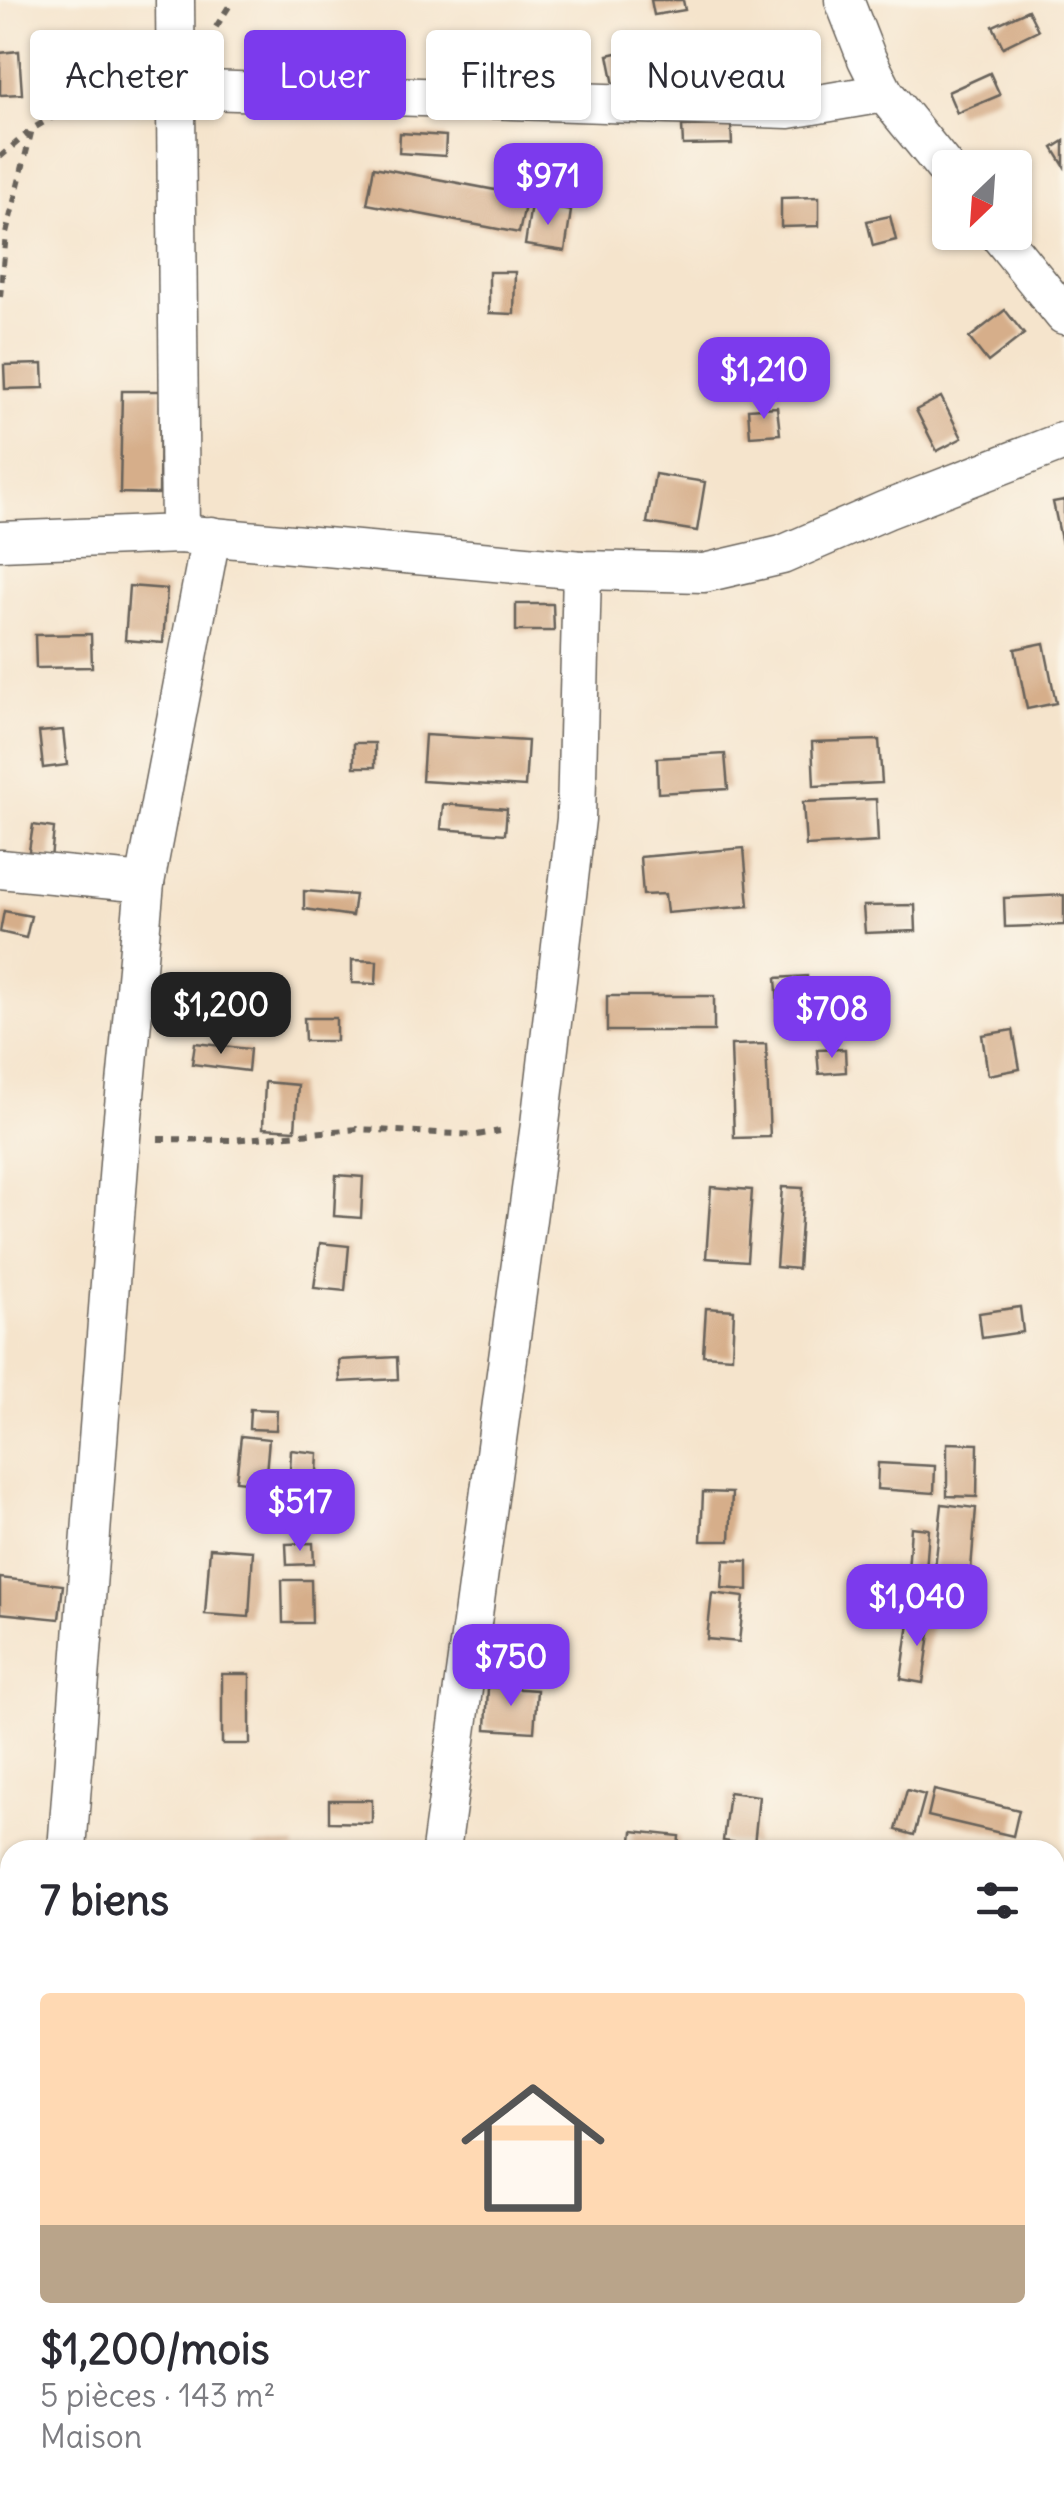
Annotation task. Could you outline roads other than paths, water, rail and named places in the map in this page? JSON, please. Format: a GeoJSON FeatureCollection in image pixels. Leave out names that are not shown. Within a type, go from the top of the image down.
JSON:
{"type":"FeatureCollection","features":[{"type":"Feature","properties":{"kind":"street"},"geometry":{"type":"LineString","coordinates":[[176,0],[176,30]]}},
{"type":"Feature","properties":{"kind":"street"},"geometry":{"type":"LineString","coordinates":[[844,0],[884,93],[932,152]]}},
{"type":"Feature","properties":{"kind":"street"},"geometry":{"type":"LineString","coordinates":[[224,91],[788,108],[884,93]]}},
{"type":"Feature","properties":{"kind":"street"},"geometry":{"type":"LineString","coordinates":[[68,1840],[121,1138],[145,883],[195,535],[176,120]]}},
{"type":"Feature","properties":{"kind":"street"},"geometry":{"type":"LineString","coordinates":[[1012,250],[1064,315]]}},
{"type":"Feature","properties":{"kind":"street"},"geometry":{"type":"LineString","coordinates":[[0,540],[195,535],[582,570],[704,573],[782,555],[1064,441]]}},
{"type":"Feature","properties":{"kind":"street"},"geometry":{"type":"LineString","coordinates":[[443,1840],[540,1124],[576,819],[582,570]]}},
{"type":"Feature","properties":{"kind":"street"},"geometry":{"type":"LineString","coordinates":[[0,869],[145,883]]}}]}
